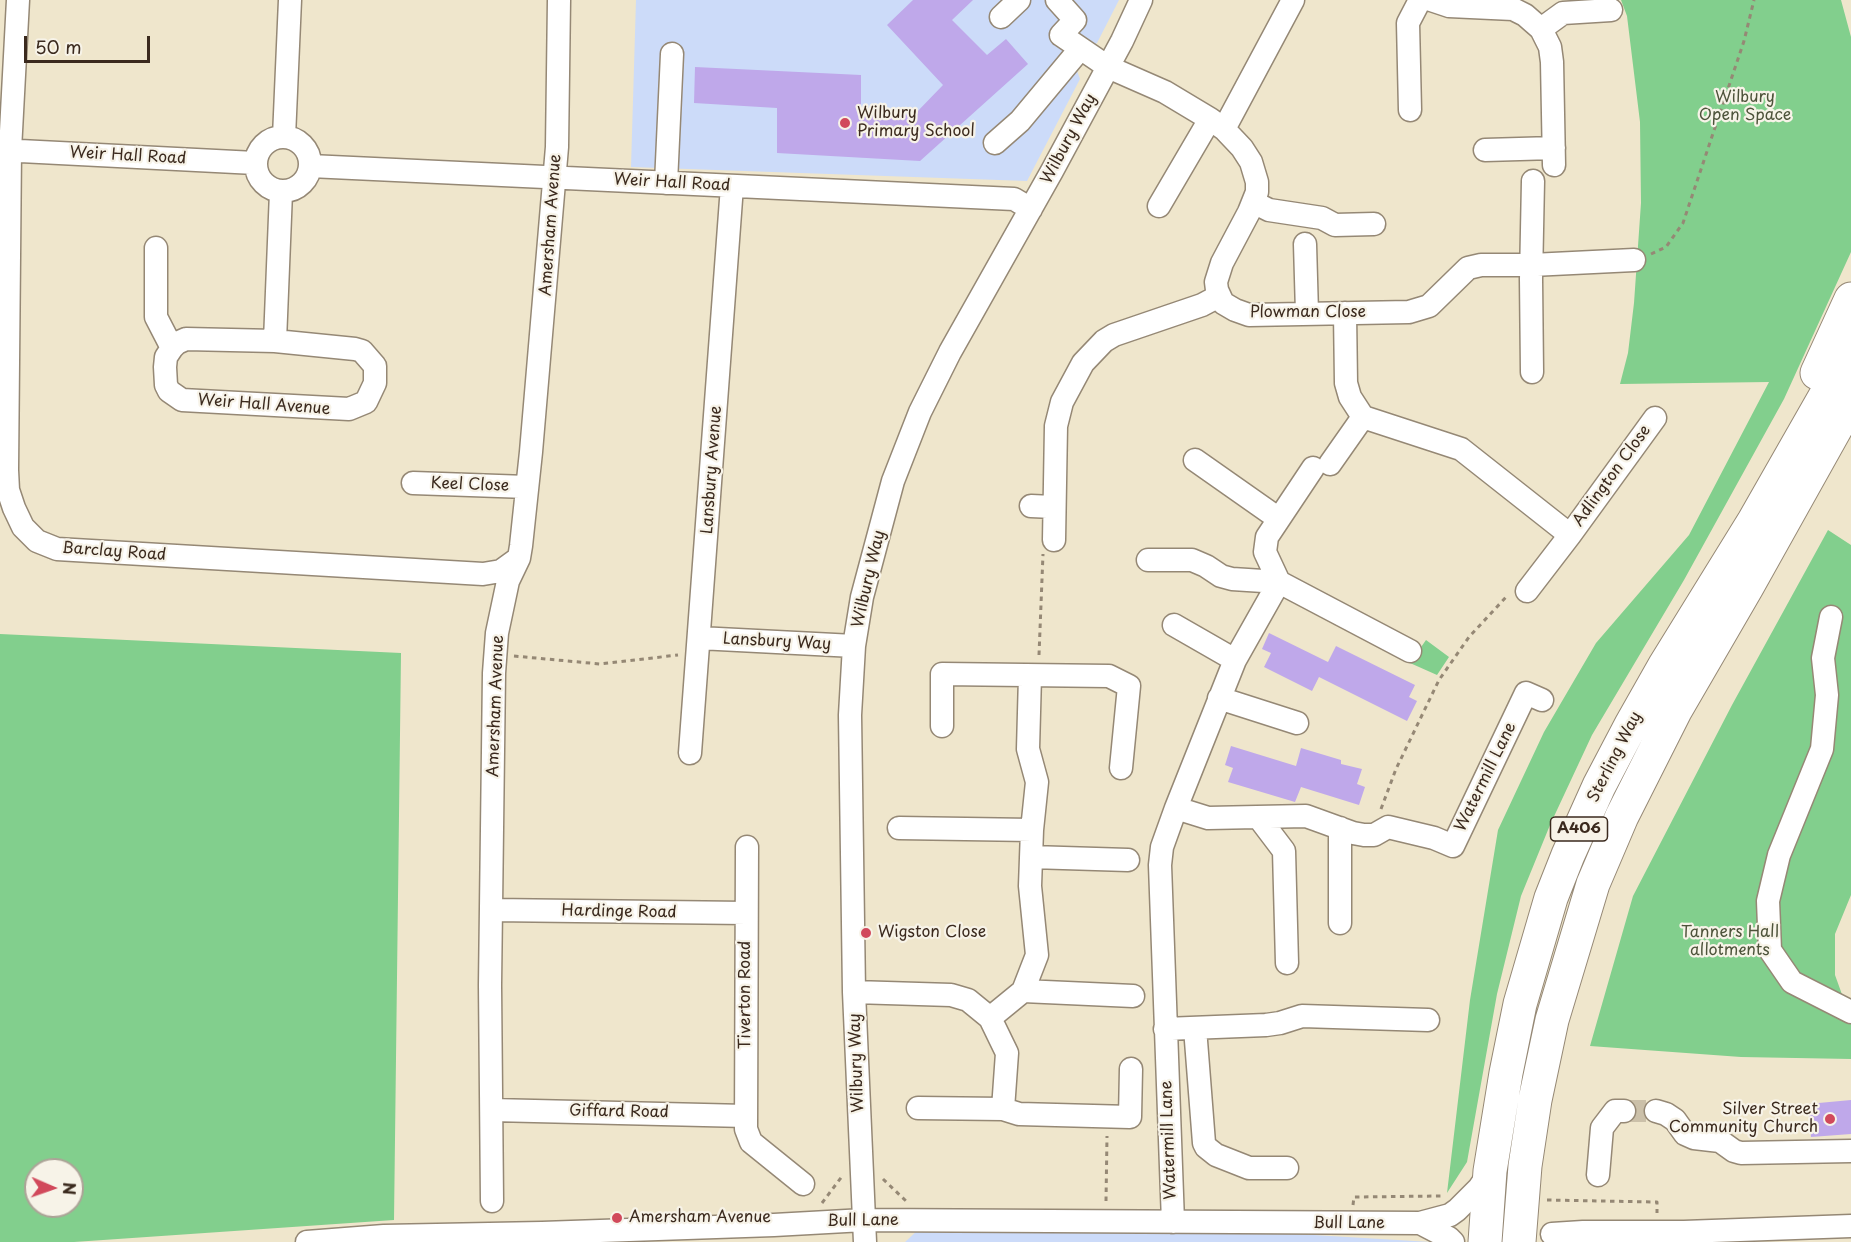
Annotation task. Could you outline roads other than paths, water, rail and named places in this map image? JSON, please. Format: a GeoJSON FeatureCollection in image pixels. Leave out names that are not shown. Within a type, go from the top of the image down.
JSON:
{"type":"FeatureCollection","features":[{"type":"Feature","properties":{"kind":"highway"},"geometry":{"type":"LineString","coordinates":[[1754,521],[1851,299]]}},
{"type":"Feature","properties":{"kind":"highway","name":"Sterling Way"},"geometry":{"type":"LineString","coordinates":[[1485,1242],[1490,1170],[1520,1004],[1551,898],[1568,855],[1599,786],[1631,725],[1665,665],[1754,521],[1851,351]]}},
{"type":"Feature","properties":{"kind":"highway","name":"Sterling Way"},"geometry":{"type":"LineString","coordinates":[[1519,1242],[1525,1166],[1537,1089],[1552,1020],[1593,884],[1622,816],[1675,711],[1851,401]]}},
{"type":"Feature","properties":{"kind":"highway","name":"A406"},"geometry":{"type":"LineString","coordinates":[[1747,587],[1851,429]]}},
{"type":"Feature","properties":{"kind":"street","name":"Barclay Road"},"geometry":{"type":"LineString","coordinates":[[18,0],[5,150],[7,470],[14,508],[23,527],[37,541],[57,549],[483,574],[501,572],[519,558]]}},
{"type":"Feature","properties":{"kind":"street"},"geometry":{"type":"LineString","coordinates":[[284,137],[290,0]]}},
{"type":"Feature","properties":{"kind":"street","name":"Amersham Avenue"},"geometry":{"type":"LineString","coordinates":[[492,1201],[490,985],[495,654],[508,581],[519,558],[528,487],[554,176],[559,0]]}},
{"type":"Feature","properties":{"kind":"street"},"geometry":{"type":"LineString","coordinates":[[1001,17],[1019,0]]}},
{"type":"Feature","properties":{"kind":"street"},"geometry":{"type":"LineString","coordinates":[[1054,535],[1042,506],[1062,402],[1083,363],[1104,341],[1117,344],[1129,329],[1202,305],[1219,296],[1217,274],[1257,192],[1257,182],[1251,162],[1242,148],[1217,124],[1165,92],[1108,67],[1061,35],[1075,20],[1057,0]]}},
{"type":"Feature","properties":{"kind":"street","name":"Wilbury Way"},"geometry":{"type":"LineString","coordinates":[[864,1231],[854,992],[850,715],[854,646],[871,556],[893,481],[920,412],[950,352],[1108,67],[1141,0]]}},
{"type":"Feature","properties":{"kind":"street"},"geometry":{"type":"LineString","coordinates":[[1159,206],[1217,124],[1293,0]]}},
{"type":"Feature","properties":{"kind":"street"},"geometry":{"type":"LineString","coordinates":[[1410,110],[1408,23],[1420,0]]}},
{"type":"Feature","properties":{"kind":"street"},"geometry":{"type":"LineString","coordinates":[[1431,0],[1449,6],[1513,4],[1541,29],[1550,47],[1554,156],[1485,150]]}},
{"type":"Feature","properties":{"kind":"street"},"geometry":{"type":"LineString","coordinates":[[1541,29],[1563,13],[1611,10]]}},
{"type":"Feature","properties":{"kind":"street"},"geometry":{"type":"LineString","coordinates":[[995,143],[1020,121],[1080,49]]}},
{"type":"Feature","properties":{"kind":"street"},"geometry":{"type":"LineString","coordinates":[[666,183],[672,54]]}},
{"type":"Feature","properties":{"kind":"street"},"geometry":{"type":"LineString","coordinates":[[284,137],[302,144],[308,155],[310,166],[302,184],[281,192],[263,183],[255,163],[257,154],[263,145],[272,139],[284,137]]}},
{"type":"Feature","properties":{"kind":"street","name":"Weir Hall Road"},"geometry":{"type":"LineString","coordinates":[[5,150],[255,163]]}},
{"type":"Feature","properties":{"kind":"street","name":"Weir Hall Road"},"geometry":{"type":"LineString","coordinates":[[310,166],[1014,199],[1031,209]]}},
{"type":"Feature","properties":{"kind":"street"},"geometry":{"type":"LineString","coordinates":[[1532,372],[1533,181]]}},
{"type":"Feature","properties":{"kind":"street","name":"Lansbury Avenue"},"geometry":{"type":"LineString","coordinates":[[690,753],[732,186]]}},
{"type":"Feature","properties":{"kind":"street"},"geometry":{"type":"LineString","coordinates":[[274,341],[281,192]]}},
{"type":"Feature","properties":{"kind":"street"},"geometry":{"type":"LineString","coordinates":[[1253,202],[1269,210],[1322,218],[1335,225],[1374,224]]}},
{"type":"Feature","properties":{"kind":"street"},"geometry":{"type":"LineString","coordinates":[[1305,244],[1306,313]]}},
{"type":"Feature","properties":{"kind":"street"},"geometry":{"type":"LineString","coordinates":[[156,249],[156,317],[172,348]]}},
{"type":"Feature","properties":{"kind":"street","name":"Plowman Close"},"geometry":{"type":"LineString","coordinates":[[1219,296],[1229,308],[1250,315],[1421,310],[1442,296],[1468,268],[1491,264],[1532,265],[1642,258]]}},
{"type":"Feature","properties":{"kind":"street"},"geometry":{"type":"LineString","coordinates":[[1279,582],[1265,552],[1267,537],[1321,466],[1363,417],[1350,397],[1346,382],[1346,313]]}},
{"type":"Feature","properties":{"kind":"street","name":"Weir Hall Avenue"},"geometry":{"type":"LineString","coordinates":[[186,339],[274,341],[362,351],[375,366],[375,383],[372,392],[366,402],[341,410],[182,400],[169,391],[164,376],[166,357],[177,343],[186,339]]}},
{"type":"Feature","properties":{"kind":"street","name":"Adlington Close"},"geometry":{"type":"LineString","coordinates":[[1363,417],[1461,449],[1570,535]]}},
{"type":"Feature","properties":{"kind":"street","name":"Adlington Close"},"geometry":{"type":"LineString","coordinates":[[1517,593],[1570,535],[1654,418]]}},
{"type":"Feature","properties":{"kind":"street"},"geometry":{"type":"LineString","coordinates":[[1195,460],[1279,519]]}},
{"type":"Feature","properties":{"kind":"street","name":"Keel Close"},"geometry":{"type":"LineString","coordinates":[[413,483],[528,487]]}},
{"type":"Feature","properties":{"kind":"street"},"geometry":{"type":"LineString","coordinates":[[1148,560],[1192,560],[1221,576],[1232,579],[1279,582],[1410,651]]}},
{"type":"Feature","properties":{"kind":"street"},"geometry":{"type":"LineString","coordinates":[[483,574],[498,583],[503,611]]}},
{"type":"Feature","properties":{"kind":"street","name":"Watermill Lane"},"geometry":{"type":"LineString","coordinates":[[1186,1229],[1165,1029],[1160,865],[1162,847],[1236,660],[1279,582]]}},
{"type":"Feature","properties":{"kind":"street"},"geometry":{"type":"LineString","coordinates":[[1831,617],[1823,658],[1827,695],[1822,749],[1779,855],[1768,901],[1770,950],[1792,982],[1851,1012]]}},
{"type":"Feature","properties":{"kind":"street"},"geometry":{"type":"LineString","coordinates":[[1174,625],[1236,660]]}},
{"type":"Feature","properties":{"kind":"street","name":"Lansbury Way"},"geometry":{"type":"LineString","coordinates":[[698,646],[854,646]]}},
{"type":"Feature","properties":{"kind":"street"},"geometry":{"type":"LineString","coordinates":[[942,726],[942,675],[1109,676],[1129,686],[1121,768]]}},
{"type":"Feature","properties":{"kind":"street"},"geometry":{"type":"LineString","coordinates":[[990,1018],[1023,991],[1036,955],[1030,886],[1037,782],[1028,750],[1034,676]]}},
{"type":"Feature","properties":{"kind":"street","name":"Watermill Lane"},"geometry":{"type":"LineString","coordinates":[[1176,808],[1208,818],[1306,816],[1353,833],[1374,835],[1388,827],[1434,838],[1453,846],[1526,693],[1542,700]]}},
{"type":"Feature","properties":{"kind":"street"},"geometry":{"type":"LineString","coordinates":[[1220,698],[1297,723]]}},
{"type":"Feature","properties":{"kind":"street"},"geometry":{"type":"LineString","coordinates":[[1259,818],[1284,851],[1287,963]]}},
{"type":"Feature","properties":{"kind":"street"},"geometry":{"type":"LineString","coordinates":[[899,828],[1032,830]]}},
{"type":"Feature","properties":{"kind":"street"},"geometry":{"type":"LineString","coordinates":[[1340,828],[1340,923]]}},
{"type":"Feature","properties":{"kind":"street","name":"Tiverton Road"},"geometry":{"type":"LineString","coordinates":[[747,847],[746,1129],[751,1142]]}},
{"type":"Feature","properties":{"kind":"street"},"geometry":{"type":"LineString","coordinates":[[1031,857],[1128,860]]}},
{"type":"Feature","properties":{"kind":"street","name":"Hardinge Road"},"geometry":{"type":"LineString","coordinates":[[492,910],[746,913]]}},
{"type":"Feature","properties":{"kind":"street"},"geometry":{"type":"LineString","coordinates":[[1023,991],[1133,996]]}},
{"type":"Feature","properties":{"kind":"street"},"geometry":{"type":"LineString","coordinates":[[854,992],[951,995],[968,1000],[990,1018],[1007,1053],[1003,1109]]}},
{"type":"Feature","properties":{"kind":"street"},"geometry":{"type":"LineString","coordinates":[[1165,1029],[1280,1023],[1302,1016],[1428,1020]]}},
{"type":"Feature","properties":{"kind":"street"},"geometry":{"type":"LineString","coordinates":[[1195,1028],[1206,1147],[1242,1166],[1287,1168]]}},
{"type":"Feature","properties":{"kind":"street"},"geometry":{"type":"LineString","coordinates":[[918,1107],[1003,1109],[1018,1114],[1130,1117],[1131,1070]]}},
{"type":"Feature","properties":{"kind":"street","name":"Giffard Road"},"geometry":{"type":"LineString","coordinates":[[492,1110],[746,1116]]}},
{"type":"Feature","properties":{"kind":"street"},"geometry":{"type":"LineString","coordinates":[[1598,1176],[1602,1128],[1615,1111],[1624,1111]]}},
{"type":"Feature","properties":{"kind":"street"},"geometry":{"type":"LineString","coordinates":[[1656,1111],[1675,1120],[1685,1134],[1694,1138],[1720,1141],[1741,1153],[1851,1150]]}},
{"type":"Feature","properties":{"kind":"street"},"geometry":{"type":"LineString","coordinates":[[709,1114],[734,1126],[803,1184]]}},
{"type":"Feature","properties":{"kind":"street"},"geometry":{"type":"LineString","coordinates":[[1420,1223],[1450,1215],[1457,1210],[1479,1188],[1490,1170]]}},
{"type":"Feature","properties":{"kind":"street"},"geometry":{"type":"LineString","coordinates":[[1420,1223],[1453,1242]]}},
{"type":"Feature","properties":{"kind":"street","name":"Bull Lane"},"geometry":{"type":"LineString","coordinates":[[307,1242],[774,1225],[864,1231],[1150,1232],[1186,1229],[1273,1233],[1420,1223]]}},
{"type":"Feature","properties":{"kind":"street"},"geometry":{"type":"LineString","coordinates":[[1552,1234],[1583,1232],[1684,1237],[1851,1226]]}},
{"type":"Feature","properties":{"kind":"tunnel"},"geometry":{"type":"LineString","coordinates":[[1624,1111],[1656,1111]]}},
{"type":"Feature","properties":{"kind":"place","name":"Wilbury Primary School"},"geometry":{"type":"Point","coordinates":[845,123]}},
{"type":"Feature","properties":{"kind":"place","name":"Wigston Close"},"geometry":{"type":"Point","coordinates":[866,933]}},
{"type":"Feature","properties":{"kind":"place","name":"Silver Street Community Church"},"geometry":{"type":"Point","coordinates":[1830,1119]}},
{"type":"Feature","properties":{"kind":"place","name":"Amersham Avenue"},"geometry":{"type":"Point","coordinates":[617,1218]}},
{"type":"Feature","properties":{"kind":"park label","name":"Wilbury Open Space"},"geometry":{"type":"Point","coordinates":[1745,107]}},
{"type":"Feature","properties":{"kind":"park label","name":"Tanners Hall allotments"},"geometry":{"type":"Point","coordinates":[1730,942]}}]}
